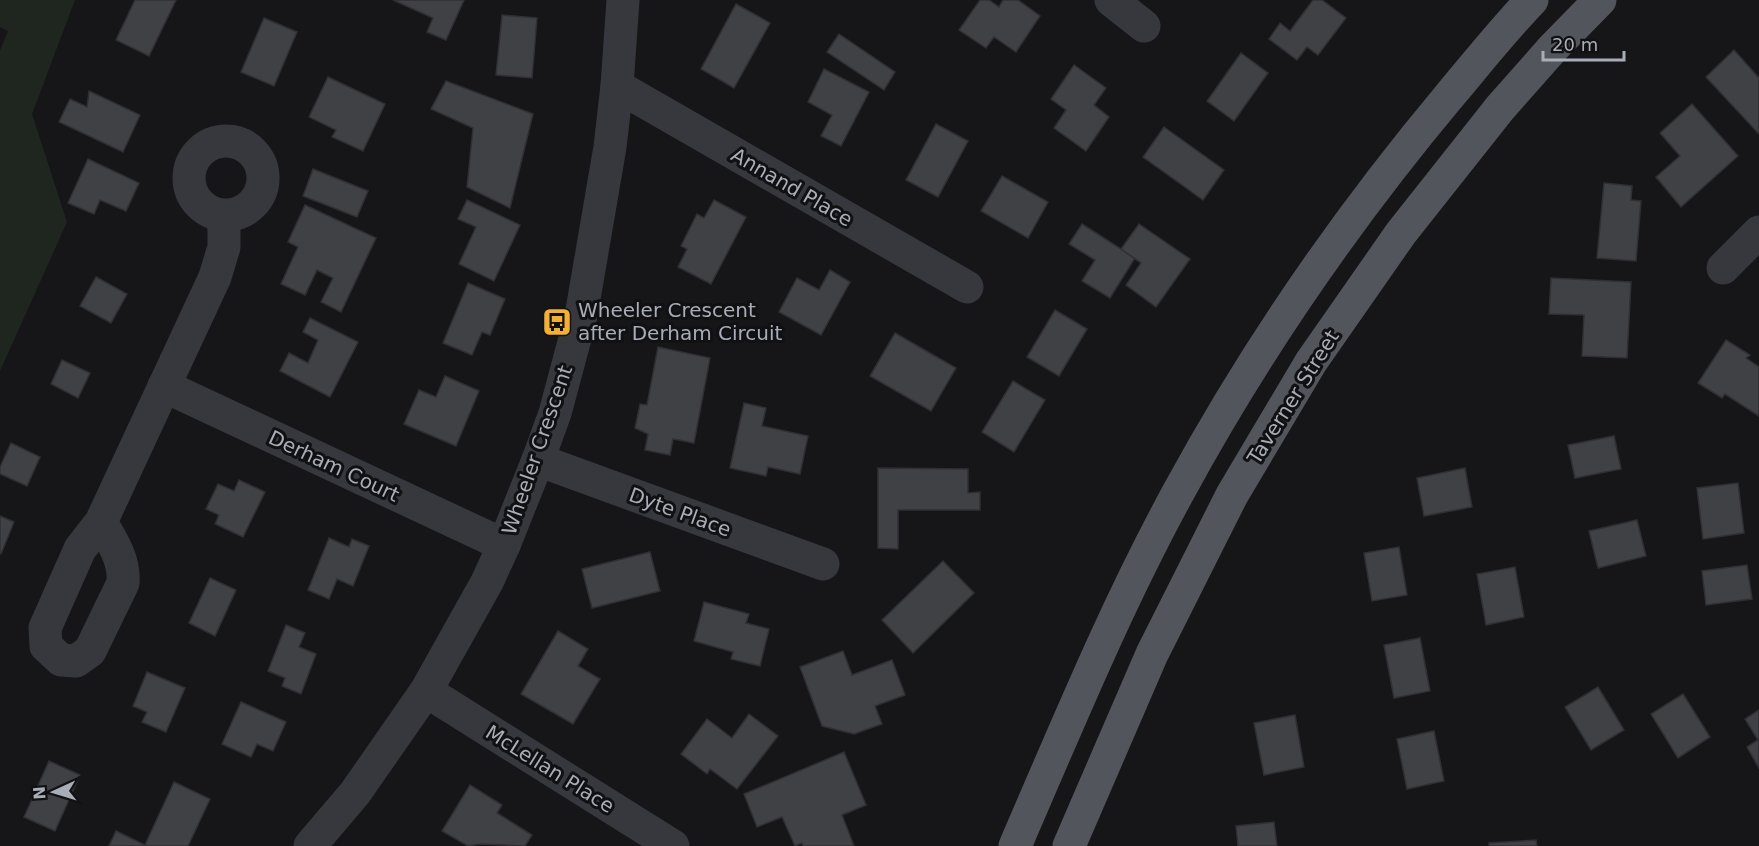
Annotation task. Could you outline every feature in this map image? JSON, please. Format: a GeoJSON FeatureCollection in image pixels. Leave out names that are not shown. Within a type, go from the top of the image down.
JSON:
{"type":"FeatureCollection","features":[{"type":"Feature","properties":{"kind":"main road"},"geometry":{"type":"LineString","coordinates":[[1015,846],[1106,635],[1179,491],[1262,351],[1355,214],[1406,148],[1532,0]]}},
{"type":"Feature","properties":{"kind":"main road","name":"Taverner Street"},"geometry":{"type":"LineString","coordinates":[[1069,846],[1152,654],[1232,495],[1311,362],[1415,215],[1500,108],[1553,48],[1600,0]]}},
{"type":"Feature","properties":{"kind":"street","name":"Wheeler Crescent"},"geometry":{"type":"LineString","coordinates":[[310,846],[355,793],[426,691],[487,582],[538,460],[555,413],[581,316],[610,147],[623,0]]}},
{"type":"Feature","properties":{"kind":"street"},"geometry":{"type":"LineString","coordinates":[[1112,0],[1144,26]]}},
{"type":"Feature","properties":{"kind":"street","name":"Annand Place"},"geometry":{"type":"LineString","coordinates":[[617,86],[967,287]]}},
{"type":"Feature","properties":{"kind":"street"},"geometry":{"type":"LineString","coordinates":[[101,522],[215,277],[224,247],[224,216]]}},
{"type":"Feature","properties":{"kind":"street"},"geometry":{"type":"LineString","coordinates":[[1723,268],[1759,231]]}},
{"type":"Feature","properties":{"kind":"street","name":"Derham Court"},"geometry":{"type":"LineString","coordinates":[[164,387],[504,545]]}},
{"type":"Feature","properties":{"kind":"street","name":"Dyte Place"},"geometry":{"type":"LineString","coordinates":[[538,460],[823,564]]}},
{"type":"Feature","properties":{"kind":"street","name":"McLellan Place"},"geometry":{"type":"LineString","coordinates":[[426,691],[673,846]]}},
{"type":"Feature","properties":{"kind":"shaded area"},"geometry":{"type":"Polygon","coordinates":[[[0,0],[75,0],[32,114],[67,222],[0,371],[0,51],[8,31],[0,27],[0,0]]]}},
{"type":"Feature","properties":{"kind":"building"},"geometry":{"type":"Polygon","coordinates":[[[135,0],[176,0],[149,56],[116,40],[135,0]]]}},
{"type":"Feature","properties":{"kind":"building"},"geometry":{"type":"Polygon","coordinates":[[[393,0],[464,0],[446,40],[427,32],[433,18],[393,0]]]}},
{"type":"Feature","properties":{"kind":"building"},"geometry":{"type":"Polygon","coordinates":[[[980,0],[989,0],[999,7],[1003,0],[1018,0],[1040,16],[1016,52],[994,37],[986,48],[959,30],[980,0]]]}},
{"type":"Feature","properties":{"kind":"building"},"geometry":{"type":"Polygon","coordinates":[[[1313,0],[1322,0],[1346,18],[1318,55],[1307,47],[1297,60],[1269,39],[1280,23],[1290,31],[1313,0]]]}},
{"type":"Feature","properties":{"kind":"building"},"geometry":{"type":"Polygon","coordinates":[[[736,4],[770,23],[734,88],[701,69],[736,4]]]}},
{"type":"Feature","properties":{"kind":"building"},"geometry":{"type":"Polygon","coordinates":[[[502,15],[537,18],[532,78],[496,75],[502,15]]]}},
{"type":"Feature","properties":{"kind":"building"},"geometry":{"type":"Polygon","coordinates":[[[264,18],[297,32],[274,86],[241,72],[264,18]]]}},
{"type":"Feature","properties":{"kind":"building"},"geometry":{"type":"Polygon","coordinates":[[[839,34],[895,72],[884,90],[827,52],[839,34]]]}},
{"type":"Feature","properties":{"kind":"building"},"geometry":{"type":"Polygon","coordinates":[[[1734,50],[1759,78],[1759,134],[1706,77],[1734,50]]]}},
{"type":"Feature","properties":{"kind":"building"},"geometry":{"type":"Polygon","coordinates":[[[1241,53],[1268,73],[1234,121],[1207,101],[1241,53]]]}},
{"type":"Feature","properties":{"kind":"building"},"geometry":{"type":"Polygon","coordinates":[[[1074,65],[1106,88],[1094,105],[1109,117],[1086,151],[1054,128],[1066,110],[1051,99],[1074,65]]]}},
{"type":"Feature","properties":{"kind":"building"},"geometry":{"type":"Polygon","coordinates":[[[824,69],[869,92],[841,146],[821,136],[832,115],[808,102],[824,69]]]}},
{"type":"Feature","properties":{"kind":"building"},"geometry":{"type":"Polygon","coordinates":[[[328,77],[385,104],[363,151],[332,137],[336,130],[309,117],[328,77]]]}},
{"type":"Feature","properties":{"kind":"building"},"geometry":{"type":"Polygon","coordinates":[[[446,81],[533,114],[510,208],[467,187],[473,128],[431,109],[446,81]]]}},
{"type":"Feature","properties":{"kind":"building"},"geometry":{"type":"Polygon","coordinates":[[[89,91],[140,115],[123,152],[59,122],[70,99],[87,107],[89,91]]]}},
{"type":"Feature","properties":{"kind":"building"},"geometry":{"type":"Polygon","coordinates":[[[1692,104],[1738,156],[1681,207],[1656,177],[1680,156],[1660,133],[1692,104]]]}},
{"type":"Feature","properties":{"kind":"building"},"geometry":{"type":"Polygon","coordinates":[[[936,124],[968,141],[938,197],[906,180],[936,124]]]}},
{"type":"Feature","properties":{"kind":"building"},"geometry":{"type":"Polygon","coordinates":[[[1164,127],[1224,170],[1203,200],[1143,157],[1164,127]]]}},
{"type":"Feature","properties":{"kind":"building"},"geometry":{"type":"Polygon","coordinates":[[[88,159],[139,183],[126,211],[100,200],[94,214],[68,203],[88,159]]]}},
{"type":"Feature","properties":{"kind":"building"},"geometry":{"type":"Polygon","coordinates":[[[313,169],[368,191],[357,217],[303,196],[313,169]]]}},
{"type":"Feature","properties":{"kind":"building"},"geometry":{"type":"Polygon","coordinates":[[[1002,176],[1048,202],[1028,238],[981,211],[1002,176]]]}},
{"type":"Feature","properties":{"kind":"building"},"geometry":{"type":"Polygon","coordinates":[[[1604,183],[1632,186],[1631,200],[1641,201],[1636,261],[1597,258],[1604,183]]]}},
{"type":"Feature","properties":{"kind":"building"},"geometry":{"type":"Polygon","coordinates":[[[467,200],[520,225],[494,281],[459,264],[476,227],[458,219],[467,200]]]}},
{"type":"Feature","properties":{"kind":"building"},"geometry":{"type":"Polygon","coordinates":[[[714,200],[746,217],[711,284],[678,267],[687,249],[681,246],[697,214],[704,218],[714,200]]]}},
{"type":"Feature","properties":{"kind":"building"},"geometry":{"type":"Polygon","coordinates":[[[305,205],[376,238],[341,312],[321,302],[333,278],[317,270],[305,295],[281,284],[298,247],[288,242],[305,205]]]}},
{"type":"Feature","properties":{"kind":"building"},"geometry":{"type":"Polygon","coordinates":[[[1082,224],[1135,258],[1110,298],[1082,281],[1095,260],[1069,244],[1082,224]]]}},
{"type":"Feature","properties":{"kind":"building"},"geometry":{"type":"Polygon","coordinates":[[[1139,224],[1190,259],[1156,307],[1126,285],[1141,263],[1121,249],[1139,224]]]}},
{"type":"Feature","properties":{"kind":"building"},"geometry":{"type":"Polygon","coordinates":[[[830,270],[850,282],[821,335],[779,312],[797,278],[819,290],[830,270]]]}},
{"type":"Feature","properties":{"kind":"building"},"geometry":{"type":"Polygon","coordinates":[[[96,277],[127,294],[111,323],[80,306],[96,277]]]}},
{"type":"Feature","properties":{"kind":"building"},"geometry":{"type":"Polygon","coordinates":[[[1551,278],[1631,282],[1627,358],[1582,356],[1584,315],[1549,314],[1551,278]]]}},
{"type":"Feature","properties":{"kind":"building"},"geometry":{"type":"Polygon","coordinates":[[[468,283],[505,299],[490,335],[482,332],[472,355],[443,343],[468,283]]]}},
{"type":"Feature","properties":{"kind":"building"},"geometry":{"type":"Polygon","coordinates":[[[1055,310],[1087,329],[1059,376],[1027,357],[1055,310]]]}},
{"type":"Feature","properties":{"kind":"building"},"geometry":{"type":"Polygon","coordinates":[[[310,318],[358,342],[330,397],[280,371],[289,353],[308,363],[318,340],[303,332],[310,318]]]}},
{"type":"Feature","properties":{"kind":"building"},"geometry":{"type":"Polygon","coordinates":[[[895,333],[956,368],[931,411],[870,376],[895,333]]]}},
{"type":"Feature","properties":{"kind":"building"},"geometry":{"type":"Polygon","coordinates":[[[1726,340],[1750,355],[1746,358],[1759,367],[1759,416],[1725,394],[1722,398],[1698,383],[1726,340]]]}},
{"type":"Feature","properties":{"kind":"building"},"geometry":{"type":"Polygon","coordinates":[[[658,347],[710,358],[694,443],[673,439],[670,455],[645,450],[648,434],[635,428],[640,404],[647,405],[658,347]]]}},
{"type":"Feature","properties":{"kind":"building"},"geometry":{"type":"Polygon","coordinates":[[[62,360],[90,373],[78,398],[51,384],[62,360]]]}},
{"type":"Feature","properties":{"kind":"building"},"geometry":{"type":"Polygon","coordinates":[[[445,376],[479,391],[456,446],[404,424],[419,390],[436,397],[445,376]]]}},
{"type":"Feature","properties":{"kind":"building"},"geometry":{"type":"Polygon","coordinates":[[[1013,381],[1045,400],[1014,452],[982,432],[1013,381]]]}},
{"type":"Feature","properties":{"kind":"building"},"geometry":{"type":"Polygon","coordinates":[[[744,403],[766,408],[762,426],[808,436],[800,474],[768,467],[766,476],[730,468],[744,403]]]}},
{"type":"Feature","properties":{"kind":"building"},"geometry":{"type":"Polygon","coordinates":[[[1614,436],[1621,469],[1575,478],[1568,445],[1614,436]]]}},
{"type":"Feature","properties":{"kind":"building"},"geometry":{"type":"Polygon","coordinates":[[[11,443],[40,457],[27,486],[0,474],[0,467],[11,443]]]}},
{"type":"Feature","properties":{"kind":"building"},"geometry":{"type":"Polygon","coordinates":[[[878,468],[968,469],[968,493],[980,492],[980,510],[898,510],[898,549],[878,548],[878,468]]]}},
{"type":"Feature","properties":{"kind":"building"},"geometry":{"type":"Polygon","coordinates":[[[1465,468],[1472,507],[1424,516],[1417,478],[1465,468]]]}},
{"type":"Feature","properties":{"kind":"building"},"geometry":{"type":"Polygon","coordinates":[[[239,480],[265,492],[243,537],[215,524],[219,515],[206,509],[218,484],[234,491],[239,480]]]}},
{"type":"Feature","properties":{"kind":"building"},"geometry":{"type":"Polygon","coordinates":[[[1738,483],[1744,533],[1703,539],[1697,488],[1738,483]]]}},
{"type":"Feature","properties":{"kind":"building"},"geometry":{"type":"Polygon","coordinates":[[[0,516],[14,522],[1,554],[0,553],[0,516]]]}},
{"type":"Feature","properties":{"kind":"building"},"geometry":{"type":"Polygon","coordinates":[[[1637,520],[1646,556],[1598,568],[1589,531],[1637,520]]]}},
{"type":"Feature","properties":{"kind":"building"},"geometry":{"type":"Polygon","coordinates":[[[329,538],[349,547],[352,539],[369,546],[353,586],[337,579],[329,599],[308,590],[329,538]]]}},
{"type":"Feature","properties":{"kind":"building"},"geometry":{"type":"Polygon","coordinates":[[[1399,547],[1407,595],[1372,601],[1364,553],[1399,547]]]}},
{"type":"Feature","properties":{"kind":"building"},"geometry":{"type":"Polygon","coordinates":[[[650,552],[660,591],[592,608],[582,569],[650,552]]]}},
{"type":"Feature","properties":{"kind":"building"},"geometry":{"type":"Polygon","coordinates":[[[943,561],[974,593],[913,653],[882,620],[943,561]]]}},
{"type":"Feature","properties":{"kind":"building"},"geometry":{"type":"Polygon","coordinates":[[[1747,565],[1752,599],[1706,605],[1702,571],[1747,565]]]}},
{"type":"Feature","properties":{"kind":"building"},"geometry":{"type":"Polygon","coordinates":[[[1515,567],[1524,617],[1486,625],[1477,574],[1515,567]]]}},
{"type":"Feature","properties":{"kind":"building"},"geometry":{"type":"Polygon","coordinates":[[[210,578],[236,590],[215,636],[189,623],[210,578]]]}},
{"type":"Feature","properties":{"kind":"building"},"geometry":{"type":"Polygon","coordinates":[[[704,602],[749,614],[746,623],[769,629],[760,666],[731,659],[733,652],[694,641],[704,602]]]}},
{"type":"Feature","properties":{"kind":"building"},"geometry":{"type":"Polygon","coordinates":[[[286,625],[305,633],[299,647],[316,654],[301,694],[282,686],[285,678],[268,671],[286,625]]]}},
{"type":"Feature","properties":{"kind":"building"},"geometry":{"type":"Polygon","coordinates":[[[558,631],[588,649],[578,666],[600,679],[573,724],[521,694],[558,631]]]}},
{"type":"Feature","properties":{"kind":"building"},"geometry":{"type":"Polygon","coordinates":[[[1420,638],[1430,691],[1394,698],[1384,645],[1420,638]]]}},
{"type":"Feature","properties":{"kind":"building"},"geometry":{"type":"Polygon","coordinates":[[[843,651],[852,675],[892,660],[905,695],[875,706],[882,724],[854,734],[822,726],[800,667],[843,651]]]}},
{"type":"Feature","properties":{"kind":"building"},"geometry":{"type":"Polygon","coordinates":[[[147,672],[185,688],[166,732],[142,722],[147,712],[133,706],[147,672]]]}},
{"type":"Feature","properties":{"kind":"building"},"geometry":{"type":"Polygon","coordinates":[[[1598,687],[1624,730],[1591,750],[1565,707],[1598,687]]]}},
{"type":"Feature","properties":{"kind":"building"},"geometry":{"type":"Polygon","coordinates":[[[1683,694],[1710,737],[1678,758],[1651,714],[1683,694]]]}},
{"type":"Feature","properties":{"kind":"building"},"geometry":{"type":"Polygon","coordinates":[[[241,702],[286,722],[273,751],[257,744],[251,757],[222,744],[241,702]]]}},
{"type":"Feature","properties":{"kind":"building"},"geometry":{"type":"Polygon","coordinates":[[[1759,710],[1759,768],[1747,747],[1758,740],[1745,719],[1759,710]]]}},
{"type":"Feature","properties":{"kind":"building"},"geometry":{"type":"Polygon","coordinates":[[[749,714],[778,736],[737,789],[710,769],[707,774],[681,754],[707,719],[732,738],[749,714]]]}},
{"type":"Feature","properties":{"kind":"building"},"geometry":{"type":"Polygon","coordinates":[[[1295,715],[1304,767],[1264,775],[1254,723],[1295,715]]]}},
{"type":"Feature","properties":{"kind":"building"},"geometry":{"type":"Polygon","coordinates":[[[1434,731],[1444,781],[1407,789],[1397,739],[1434,731]]]}},
{"type":"Feature","properties":{"kind":"building"},"geometry":{"type":"Polygon","coordinates":[[[844,752],[866,805],[842,815],[854,846],[803,846],[802,843],[795,846],[782,817],[757,827],[744,794],[844,752]]]}},
{"type":"Feature","properties":{"kind":"building"},"geometry":{"type":"Polygon","coordinates":[[[49,761],[80,775],[55,831],[24,817],[49,761]]]}},
{"type":"Feature","properties":{"kind":"building"},"geometry":{"type":"Polygon","coordinates":[[[174,782],[210,799],[188,846],[145,845],[174,782]]]}},
{"type":"Feature","properties":{"kind":"building"},"geometry":{"type":"Polygon","coordinates":[[[470,785],[502,805],[497,813],[532,835],[525,846],[480,844],[468,846],[442,831],[470,785]]]}},
{"type":"Feature","properties":{"kind":"building"},"geometry":{"type":"Polygon","coordinates":[[[1274,822],[1277,846],[1238,846],[1236,826],[1274,822]]]}},
{"type":"Feature","properties":{"kind":"building"},"geometry":{"type":"Polygon","coordinates":[[[116,831],[145,845],[146,846],[109,846],[116,831]]]}},
{"type":"Feature","properties":{"kind":"building"},"geometry":{"type":"Polygon","coordinates":[[[1536,840],[1537,846],[1489,846],[1489,843],[1536,840]]]}},
{"type":"Feature","properties":{"kind":"place","name":"Wheeler Crescent after Derham Circuit"},"geometry":{"type":"Point","coordinates":[557,322]}}]}
